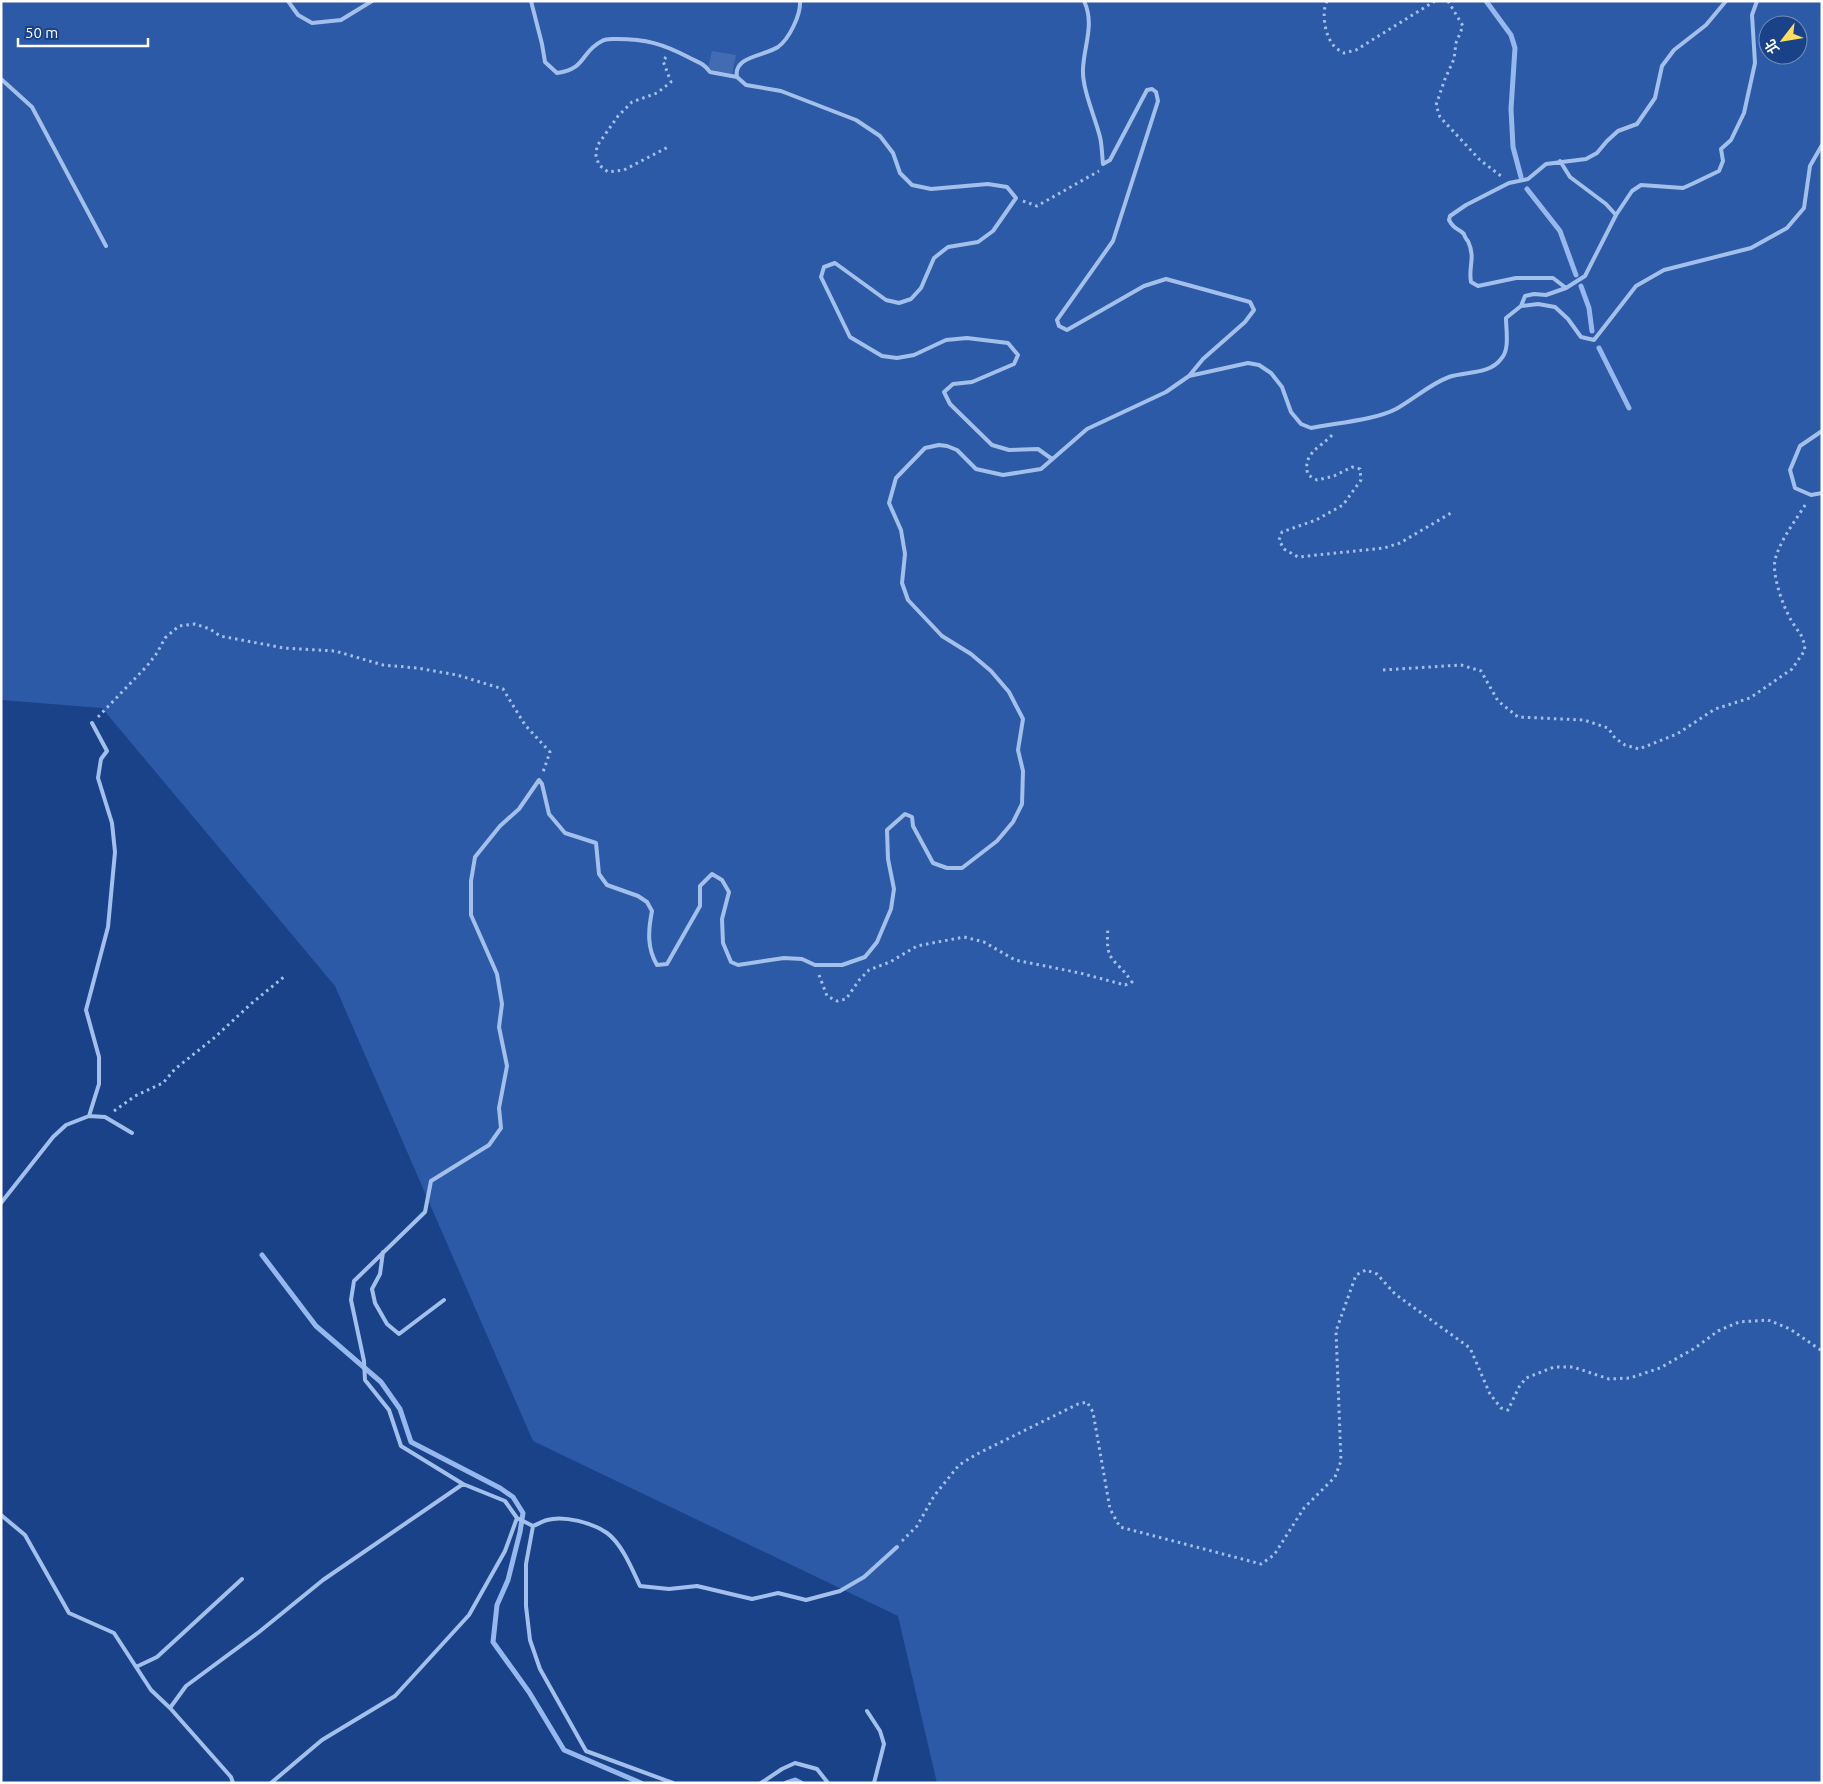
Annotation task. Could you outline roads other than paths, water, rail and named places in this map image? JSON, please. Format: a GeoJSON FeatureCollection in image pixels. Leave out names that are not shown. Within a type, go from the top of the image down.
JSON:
{"type":"FeatureCollection","features":[{"type":"Feature","properties":{"kind":"lane"},"geometry":{"type":"LineString","coordinates":[[288,1],[298,14],[312,23],[341,20],[372,1]]}},
{"type":"Feature","properties":{"kind":"lane"},"geometry":{"type":"LineString","coordinates":[[532,1],[545,62],[557,73],[569,72],[579,65],[590,48],[604,39],[639,39],[672,48],[705,64],[710,72],[737,77],[746,85],[781,91],[856,120],[880,136],[893,153],[900,173],[912,185],[931,189],[988,184],[1007,187],[1016,198],[993,231],[978,242],[948,247],[934,258],[921,288],[911,299],[899,303],[886,300],[836,263],[824,267],[821,277],[850,338],[882,356],[897,358],[914,355],[946,340],[967,338],[1008,343],[1018,355],[1014,364],[972,382],[953,384],[944,392],[950,404],[992,445],[1009,450],[1038,449],[1052,459]]}},
{"type":"Feature","properties":{"kind":"lane"},"geometry":{"type":"LineString","coordinates":[[737,77],[736,72],[740,63],[778,47],[793,27],[800,8],[800,1]]}},
{"type":"Feature","properties":{"kind":"lane"},"geometry":{"type":"LineString","coordinates":[[897,1547],[864,1577],[840,1591],[806,1600],[778,1594],[752,1599],[696,1586],[668,1589],[640,1586],[625,1555],[607,1533],[583,1522],[563,1518],[547,1520],[533,1526],[517,1518],[505,1501],[463,1484],[401,1446],[389,1410],[365,1380],[364,1361],[351,1300],[354,1281],[425,1212],[431,1180],[490,1145],[501,1128],[498,1108],[507,1066],[499,1027],[502,1004],[497,974],[471,915],[470,881],[475,857],[500,826],[519,810],[539,780],[542,784],[549,814],[565,833],[596,843],[600,874],[607,885],[638,896],[647,902],[652,911],[649,926],[650,954],[657,966],[667,964],[700,906],[700,886],[712,874],[722,880],[729,892],[722,919],[723,943],[731,962],[738,966],[784,958],[802,959],[815,965],[842,965],[865,957],[877,942],[891,909],[894,889],[888,859],[887,830],[905,814],[912,817],[913,826],[933,862],[947,868],[962,868],[997,841],[1013,822],[1022,804],[1023,771],[1018,750],[1023,719],[1009,692],[991,671],[971,654],[942,636],[908,600],[902,583],[904,546],[901,530],[890,503],[896,478],[925,448],[939,445],[958,450],[976,469],[1003,475],[1041,469],[1087,429],[1166,392],[1190,376],[1204,359],[1245,322],[1254,310],[1250,302],[1166,279],[1144,286],[1067,330],[1059,326],[1057,320],[1113,241],[1158,101],[1156,92],[1152,89],[1147,90],[1110,160],[1103,164],[1100,138],[1082,71],[1090,22],[1088,9],[1084,1]]}},
{"type":"Feature","properties":{"kind":"lane"},"geometry":{"type":"LineString","coordinates":[[1566,288],[1553,278],[1516,278],[1478,286],[1471,282],[1472,250],[1464,234],[1453,228],[1449,220],[1450,216],[1466,205],[1509,183],[1528,179],[1546,164],[1586,159],[1597,153],[1618,132],[1636,124],[1655,98],[1662,66],[1674,50],[1706,25],[1726,1]]}},
{"type":"Feature","properties":{"kind":"lane"},"geometry":{"type":"LineString","coordinates":[[1190,376],[1248,363],[1259,365],[1271,373],[1282,388],[1291,412],[1301,424],[1311,428],[1379,416],[1396,409],[1446,378],[1462,373],[1489,370],[1502,359],[1506,351],[1506,318],[1520,306],[1525,296],[1534,294],[1546,295],[1566,288],[1586,276],[1616,215],[1632,191],[1641,185],[1683,188],[1718,170],[1723,160],[1721,149],[1731,140],[1744,113],[1755,63],[1752,16],[1757,1]]}},
{"type":"Feature","properties":{"kind":"lane"},"geometry":{"type":"LineString","coordinates":[[1,79],[32,107],[106,246]]}},
{"type":"Feature","properties":{"kind":"lane"},"geometry":{"type":"LineString","coordinates":[[1520,306],[1538,304],[1555,307],[1581,336],[1594,340],[1636,286],[1664,270],[1751,248],[1787,228],[1804,208],[1810,166],[1822,145]]}},
{"type":"Feature","properties":{"kind":"lane"},"geometry":{"type":"LineString","coordinates":[[1560,161],[1570,177],[1606,204],[1616,215]]}},
{"type":"Feature","properties":{"kind":"lane"},"geometry":{"type":"LineString","coordinates":[[1822,431],[1800,446],[1790,470],[1795,488],[1811,495],[1822,494]]}},
{"type":"Feature","properties":{"kind":"lane"},"geometry":{"type":"LineString","coordinates":[[89,1116],[99,1084],[99,1057],[86,1010],[108,927],[115,852],[112,822],[98,778],[101,759],[107,751],[92,723]]}},
{"type":"Feature","properties":{"kind":"lane"},"geometry":{"type":"LineString","coordinates":[[1,1203],[52,1137],[66,1125],[89,1116],[105,1117],[132,1132]]}},
{"type":"Feature","properties":{"kind":"lane"},"geometry":{"type":"LineString","coordinates":[[383,1252],[380,1274],[372,1289],[375,1303],[387,1324],[399,1334],[444,1300]]}},
{"type":"Feature","properties":{"kind":"lane"},"geometry":{"type":"LineString","coordinates":[[170,1708],[186,1686],[259,1632],[323,1580],[463,1484]]}},
{"type":"Feature","properties":{"kind":"lane"},"geometry":{"type":"LineString","coordinates":[[1,1515],[25,1535],[70,1613],[114,1633],[152,1690],[231,1776],[233,1783]]}},
{"type":"Feature","properties":{"kind":"lane"},"geometry":{"type":"LineString","coordinates":[[271,1783],[322,1740],[395,1696],[468,1615],[505,1551],[517,1518]]}},
{"type":"Feature","properties":{"kind":"lane"},"geometry":{"type":"LineString","coordinates":[[533,1526],[526,1564],[526,1606],[530,1640],[540,1670],[586,1751],[673,1783]]}},
{"type":"Feature","properties":{"kind":"lane"},"geometry":{"type":"LineString","coordinates":[[136,1667],[157,1657],[242,1580]]}},
{"type":"Feature","properties":{"kind":"lane"},"geometry":{"type":"LineString","coordinates":[[867,1711],[880,1731],[884,1744],[874,1783]]}},
{"type":"Feature","properties":{"kind":"lane"},"geometry":{"type":"LineString","coordinates":[[761,1783],[795,1763],[818,1769],[828,1783]]}},
{"type":"Feature","properties":{"kind":"waterway"},"geometry":{"type":"LineString","coordinates":[[1486,1],[1511,35],[1515,48],[1511,109],[1513,147],[1521,177]]}},
{"type":"Feature","properties":{"kind":"waterway"},"geometry":{"type":"LineString","coordinates":[[1527,189],[1560,231],[1576,275]]}},
{"type":"Feature","properties":{"kind":"waterway"},"geometry":{"type":"LineString","coordinates":[[1581,286],[1589,308],[1592,331]]}},
{"type":"Feature","properties":{"kind":"waterway"},"geometry":{"type":"LineString","coordinates":[[1599,348],[1629,408]]}},
{"type":"Feature","properties":{"kind":"waterway"},"geometry":{"type":"LineString","coordinates":[[262,1255],[316,1326],[381,1382],[400,1409],[411,1442],[500,1488],[513,1497],[523,1513],[508,1580],[497,1605],[493,1642],[529,1692],[564,1750],[641,1783]]}},
{"type":"Feature","properties":{"kind":"waterway"},"geometry":{"type":"LineString","coordinates":[[786,1783],[795,1780],[801,1783]]}}]}
